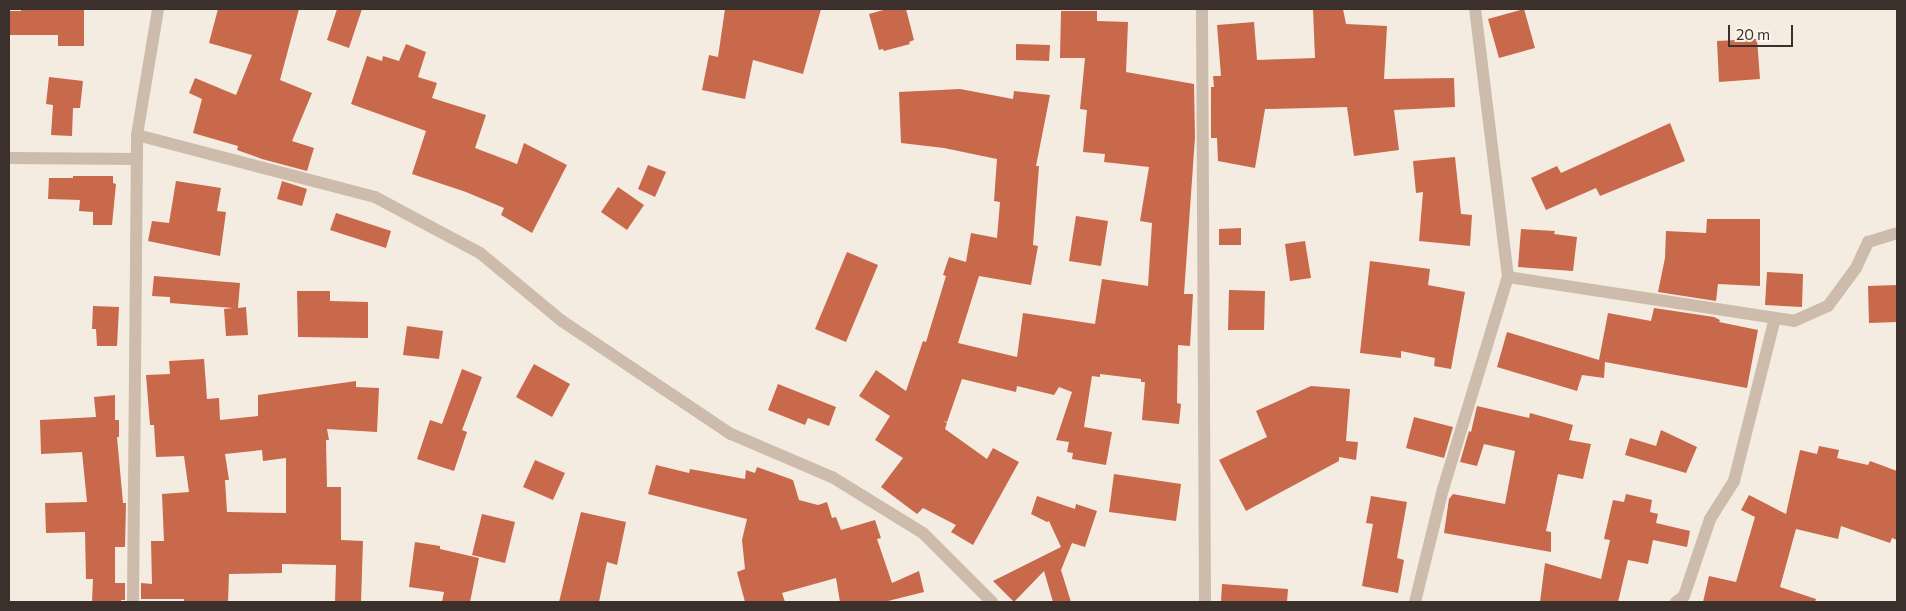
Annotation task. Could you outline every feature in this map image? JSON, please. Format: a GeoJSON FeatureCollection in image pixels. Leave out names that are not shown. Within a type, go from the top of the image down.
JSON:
{"type":"FeatureCollection","features":[{"type":"Feature","properties":{"kind":"street"},"geometry":{"type":"LineString","coordinates":[[133,602],[137,135],[158,9]]}},
{"type":"Feature","properties":{"kind":"street"},"geometry":{"type":"LineString","coordinates":[[1202,9],[1205,602]]}},
{"type":"Feature","properties":{"kind":"street"},"geometry":{"type":"LineString","coordinates":[[1415,602],[1443,489],[1508,276],[1475,9]]}},
{"type":"Feature","properties":{"kind":"street"},"geometry":{"type":"LineString","coordinates":[[137,135],[375,197],[480,252],[562,321],[731,434],[832,477],[923,533],[992,602]]}},
{"type":"Feature","properties":{"kind":"street"},"geometry":{"type":"LineString","coordinates":[[9,158],[137,159]]}},
{"type":"Feature","properties":{"kind":"street"},"geometry":{"type":"LineString","coordinates":[[1508,276],[1794,321],[1828,306],[1856,268],[1868,242],[1897,233]]}},
{"type":"Feature","properties":{"kind":"street"},"geometry":{"type":"LineString","coordinates":[[1676,602],[1684,596],[1710,519],[1734,482],[1775,318]]}},
{"type":"Feature","properties":{"kind":"building"},"geometry":{"type":"Polygon","coordinates":[[[21,9],[84,9],[84,46],[58,46],[58,35],[9,35],[9,11],[21,11],[21,9]]]}},
{"type":"Feature","properties":{"kind":"building"},"geometry":{"type":"Polygon","coordinates":[[[218,9],[299,9],[280,80],[312,93],[292,141],[314,148],[307,171],[262,159],[237,150],[238,146],[193,133],[202,99],[189,93],[195,78],[236,95],[252,55],[209,43],[218,9]]]}},
{"type":"Feature","properties":{"kind":"building"},"geometry":{"type":"Polygon","coordinates":[[[337,9],[362,9],[349,48],[327,40],[337,9]]]}},
{"type":"Feature","properties":{"kind":"building"},"geometry":{"type":"Polygon","coordinates":[[[725,9],[821,9],[803,74],[753,60],[745,99],[702,90],[709,55],[718,57],[725,9]]]}},
{"type":"Feature","properties":{"kind":"building"},"geometry":{"type":"Polygon","coordinates":[[[887,9],[906,9],[914,40],[909,42],[910,44],[884,51],[883,49],[879,50],[869,14],[887,9]]]}},
{"type":"Feature","properties":{"kind":"building"},"geometry":{"type":"Polygon","coordinates":[[[1313,9],[1343,9],[1346,24],[1387,26],[1384,79],[1454,78],[1455,107],[1394,110],[1399,150],[1354,156],[1347,107],[1265,109],[1255,168],[1218,161],[1217,138],[1211,138],[1211,87],[1214,87],[1213,76],[1221,76],[1217,25],[1254,22],[1257,60],[1315,58],[1313,9]]]}},
{"type":"Feature","properties":{"kind":"building"},"geometry":{"type":"Polygon","coordinates":[[[1524,9],[1535,48],[1499,58],[1488,19],[1524,9]]]}},
{"type":"Feature","properties":{"kind":"building"},"geometry":{"type":"Polygon","coordinates":[[[1061,11],[1097,11],[1097,21],[1128,22],[1126,72],[1194,84],[1195,137],[1184,294],[1193,294],[1190,346],[1178,345],[1177,403],[1181,404],[1179,424],[1142,420],[1145,382],[1141,382],[1141,379],[1100,374],[1100,377],[1092,376],[1084,427],[1112,432],[1106,465],[1072,459],[1073,453],[1067,452],[1069,442],[1056,440],[1072,392],[1059,387],[1054,395],[1017,386],[1016,392],[962,379],[947,422],[943,421],[947,423],[945,429],[987,459],[993,448],[1019,462],[973,545],[951,532],[956,525],[923,508],[917,514],[881,487],[903,458],[875,440],[890,416],[859,396],[876,370],[906,391],[923,341],[926,342],[946,276],[943,275],[949,257],[966,262],[971,233],[997,238],[1000,202],[994,201],[997,159],[944,148],[901,143],[899,92],[960,89],[1013,99],[1014,91],[1050,95],[1036,166],[1039,166],[1033,245],[1038,246],[1031,285],[979,276],[958,343],[1017,357],[1023,313],[1095,324],[1102,279],[1148,286],[1152,223],[1140,221],[1149,167],[1104,162],[1105,154],[1083,152],[1087,110],[1080,109],[1085,58],[1060,58],[1061,11]]]}},
{"type":"Feature","properties":{"kind":"building"},"geometry":{"type":"Polygon","coordinates":[[[1757,39],[1760,79],[1719,82],[1717,41],[1757,39]]]}},
{"type":"Feature","properties":{"kind":"building"},"geometry":{"type":"Polygon","coordinates":[[[406,44],[426,52],[418,77],[437,83],[432,98],[486,115],[475,148],[517,164],[524,143],[567,165],[532,233],[501,215],[504,208],[466,192],[412,174],[426,131],[351,104],[367,56],[382,61],[383,56],[399,61],[406,44]]]}},
{"type":"Feature","properties":{"kind":"building"},"geometry":{"type":"Polygon","coordinates":[[[1016,44],[1050,45],[1049,61],[1016,60],[1016,44]]]}},
{"type":"Feature","properties":{"kind":"building"},"geometry":{"type":"Polygon","coordinates":[[[49,77],[83,81],[80,108],[73,108],[72,136],[51,135],[53,105],[46,104],[49,77]]]}},
{"type":"Feature","properties":{"kind":"building"},"geometry":{"type":"Polygon","coordinates":[[[1670,123],[1685,161],[1600,196],[1596,188],[1546,210],[1531,178],[1557,166],[1561,173],[1670,123]]]}},
{"type":"Feature","properties":{"kind":"building"},"geometry":{"type":"Polygon","coordinates":[[[1455,157],[1461,214],[1472,215],[1470,246],[1419,241],[1423,192],[1416,193],[1413,161],[1455,157]]]}},
{"type":"Feature","properties":{"kind":"building"},"geometry":{"type":"Polygon","coordinates":[[[648,165],[666,172],[655,197],[638,189],[648,165]]]}},
{"type":"Feature","properties":{"kind":"building"},"geometry":{"type":"Polygon","coordinates":[[[73,176],[113,176],[113,183],[116,184],[112,225],[93,225],[93,212],[79,211],[80,200],[48,199],[49,178],[73,178],[73,176]]]}},
{"type":"Feature","properties":{"kind":"building"},"geometry":{"type":"Polygon","coordinates":[[[176,181],[221,188],[217,211],[226,212],[220,256],[148,241],[152,221],[169,223],[176,181]]]}},
{"type":"Feature","properties":{"kind":"building"},"geometry":{"type":"Polygon","coordinates":[[[282,181],[307,189],[302,206],[277,199],[282,181]]]}},
{"type":"Feature","properties":{"kind":"building"},"geometry":{"type":"Polygon","coordinates":[[[618,187],[644,205],[627,230],[601,212],[618,187]]]}},
{"type":"Feature","properties":{"kind":"building"},"geometry":{"type":"Polygon","coordinates":[[[336,213],[391,231],[386,248],[330,230],[336,213]]]}},
{"type":"Feature","properties":{"kind":"building"},"geometry":{"type":"Polygon","coordinates":[[[1076,216],[1108,221],[1101,266],[1069,261],[1076,216]]]}},
{"type":"Feature","properties":{"kind":"building"},"geometry":{"type":"Polygon","coordinates":[[[1707,219],[1760,219],[1760,286],[1718,284],[1716,301],[1658,292],[1665,258],[1666,231],[1706,233],[1707,219]]]}},
{"type":"Feature","properties":{"kind":"building"},"geometry":{"type":"Polygon","coordinates":[[[1241,228],[1241,245],[1219,245],[1219,229],[1241,228]]]}},
{"type":"Feature","properties":{"kind":"building"},"geometry":{"type":"Polygon","coordinates":[[[1521,229],[1555,231],[1554,234],[1577,237],[1573,271],[1518,267],[1521,229]]]}},
{"type":"Feature","properties":{"kind":"building"},"geometry":{"type":"Polygon","coordinates":[[[1305,241],[1311,278],[1290,281],[1285,244],[1305,241]]]}},
{"type":"Feature","properties":{"kind":"building"},"geometry":{"type":"Polygon","coordinates":[[[847,252],[878,265],[846,342],[815,329],[847,252]]]}},
{"type":"Feature","properties":{"kind":"building"},"geometry":{"type":"Polygon","coordinates":[[[1370,261],[1430,269],[1428,285],[1465,292],[1451,369],[1434,366],[1435,358],[1401,351],[1401,358],[1360,353],[1370,261]]]}},
{"type":"Feature","properties":{"kind":"building"},"geometry":{"type":"Polygon","coordinates":[[[1767,272],[1803,274],[1802,307],[1765,305],[1767,272]]]}},
{"type":"Feature","properties":{"kind":"building"},"geometry":{"type":"Polygon","coordinates":[[[154,276],[240,283],[238,308],[246,307],[248,335],[226,336],[224,309],[233,308],[170,303],[170,297],[152,296],[154,276]]]}},
{"type":"Feature","properties":{"kind":"building"},"geometry":{"type":"Polygon","coordinates":[[[1897,285],[1897,322],[1869,323],[1868,286],[1897,285]]]}},
{"type":"Feature","properties":{"kind":"building"},"geometry":{"type":"Polygon","coordinates":[[[1229,290],[1265,291],[1264,330],[1228,330],[1229,290]]]}},
{"type":"Feature","properties":{"kind":"building"},"geometry":{"type":"Polygon","coordinates":[[[297,291],[330,291],[330,301],[368,302],[368,338],[298,337],[297,291]]]}},
{"type":"Feature","properties":{"kind":"building"},"geometry":{"type":"Polygon","coordinates":[[[93,306],[119,307],[117,346],[97,346],[96,329],[92,329],[93,306]]]}},
{"type":"Feature","properties":{"kind":"building"},"geometry":{"type":"Polygon","coordinates":[[[1654,308],[1714,317],[1720,320],[1719,322],[1758,330],[1747,388],[1605,362],[1604,378],[1582,375],[1577,391],[1497,367],[1507,332],[1599,360],[1608,313],[1651,321],[1654,308]]]}},
{"type":"Feature","properties":{"kind":"building"},"geometry":{"type":"Polygon","coordinates":[[[407,326],[443,331],[439,359],[403,355],[407,326]]]}},
{"type":"Feature","properties":{"kind":"building"},"geometry":{"type":"Polygon","coordinates":[[[204,359],[207,399],[219,398],[220,420],[258,416],[258,395],[356,381],[356,387],[379,388],[377,432],[327,429],[329,440],[326,440],[327,487],[341,487],[341,540],[363,541],[361,602],[335,602],[336,565],[282,564],[282,573],[229,574],[228,602],[184,602],[184,599],[141,599],[141,583],[152,584],[151,541],[164,541],[162,494],[189,492],[184,456],[156,457],[154,425],[150,425],[146,375],[170,374],[169,361],[204,359]],[[262,450],[225,454],[229,480],[225,480],[227,512],[286,513],[286,458],[263,461],[262,450]]]}},
{"type":"Feature","properties":{"kind":"building"},"geometry":{"type":"Polygon","coordinates":[[[534,364],[570,384],[552,417],[516,397],[534,364]]]}},
{"type":"Feature","properties":{"kind":"building"},"geometry":{"type":"Polygon","coordinates":[[[462,369],[482,377],[462,430],[467,432],[454,471],[417,459],[430,420],[442,424],[462,369]]]}},
{"type":"Feature","properties":{"kind":"building"},"geometry":{"type":"Polygon","coordinates":[[[778,384],[836,407],[829,426],[808,418],[805,425],[768,410],[778,384]]]}},
{"type":"Feature","properties":{"kind":"building"},"geometry":{"type":"Polygon","coordinates":[[[1311,386],[1350,389],[1346,441],[1358,442],[1356,460],[1339,457],[1339,461],[1246,511],[1219,460],[1267,437],[1256,411],[1311,386]]]}},
{"type":"Feature","properties":{"kind":"building"},"geometry":{"type":"Polygon","coordinates":[[[115,395],[115,420],[119,420],[119,437],[117,437],[123,503],[126,503],[125,547],[115,547],[115,583],[125,583],[125,600],[121,600],[121,602],[92,602],[93,579],[86,579],[85,532],[46,533],[45,503],[87,502],[82,452],[41,454],[40,420],[96,417],[94,397],[115,395]]]}},
{"type":"Feature","properties":{"kind":"building"},"geometry":{"type":"Polygon","coordinates":[[[1477,406],[1529,418],[1530,413],[1573,425],[1569,440],[1591,444],[1583,479],[1558,474],[1546,531],[1551,532],[1551,552],[1444,533],[1449,499],[1453,494],[1505,504],[1515,451],[1484,444],[1477,466],[1460,462],[1469,431],[1471,432],[1477,406]]]}},
{"type":"Feature","properties":{"kind":"building"},"geometry":{"type":"Polygon","coordinates":[[[1414,417],[1453,427],[1444,458],[1406,448],[1414,417]]]}},
{"type":"Feature","properties":{"kind":"building"},"geometry":{"type":"Polygon","coordinates":[[[1661,430],[1697,447],[1686,473],[1625,455],[1630,438],[1656,446],[1661,430]]]}},
{"type":"Feature","properties":{"kind":"building"},"geometry":{"type":"Polygon","coordinates":[[[1819,446],[1839,450],[1837,458],[1868,465],[1870,461],[1897,471],[1897,540],[1892,538],[1890,543],[1841,526],[1838,539],[1796,529],[1780,587],[1816,599],[1815,602],[1703,602],[1709,576],[1736,582],[1755,517],[1741,510],[1749,495],[1786,514],[1800,450],[1817,454],[1819,446]]]}},
{"type":"Feature","properties":{"kind":"building"},"geometry":{"type":"Polygon","coordinates":[[[535,460],[565,473],[553,500],[523,487],[535,460]]]}},
{"type":"Feature","properties":{"kind":"building"},"geometry":{"type":"Polygon","coordinates":[[[656,465],[689,473],[690,469],[745,479],[746,470],[755,473],[757,467],[793,480],[799,500],[818,505],[827,502],[832,518],[836,517],[841,530],[875,520],[881,538],[877,539],[892,583],[919,571],[924,592],[884,602],[840,602],[836,578],[782,593],[785,602],[745,602],[737,572],[745,569],[742,540],[747,519],[648,494],[656,465]]]}},
{"type":"Feature","properties":{"kind":"building"},"geometry":{"type":"Polygon","coordinates":[[[1114,474],[1181,484],[1176,521],[1109,512],[1114,474]]]}},
{"type":"Feature","properties":{"kind":"building"},"geometry":{"type":"Polygon","coordinates":[[[1626,494],[1652,500],[1650,512],[1658,514],[1656,523],[1690,531],[1687,547],[1653,540],[1648,564],[1628,560],[1618,602],[1540,602],[1545,563],[1601,579],[1610,540],[1604,539],[1613,500],[1624,502],[1626,494]]]}},
{"type":"Feature","properties":{"kind":"building"},"geometry":{"type":"Polygon","coordinates":[[[1037,496],[1075,509],[1076,504],[1097,511],[1085,547],[1072,543],[1061,570],[1071,602],[1053,602],[1044,571],[1014,602],[993,581],[1061,547],[1049,521],[1047,522],[1031,514],[1037,496]]]}},
{"type":"Feature","properties":{"kind":"building"},"geometry":{"type":"Polygon","coordinates":[[[1371,496],[1407,502],[1397,558],[1404,560],[1398,593],[1362,586],[1373,524],[1366,523],[1371,496]]]}},
{"type":"Feature","properties":{"kind":"building"},"geometry":{"type":"Polygon","coordinates":[[[581,512],[626,522],[617,565],[607,562],[599,602],[559,602],[581,512]]]}},
{"type":"Feature","properties":{"kind":"building"},"geometry":{"type":"Polygon","coordinates":[[[482,514],[515,522],[505,563],[472,555],[482,514]]]}},
{"type":"Feature","properties":{"kind":"building"},"geometry":{"type":"Polygon","coordinates":[[[415,542],[440,546],[440,549],[479,558],[470,602],[442,602],[444,592],[409,587],[415,542]]]}},
{"type":"Feature","properties":{"kind":"building"},"geometry":{"type":"Polygon","coordinates":[[[1222,584],[1288,589],[1287,602],[1221,602],[1222,584]]]}}]}
